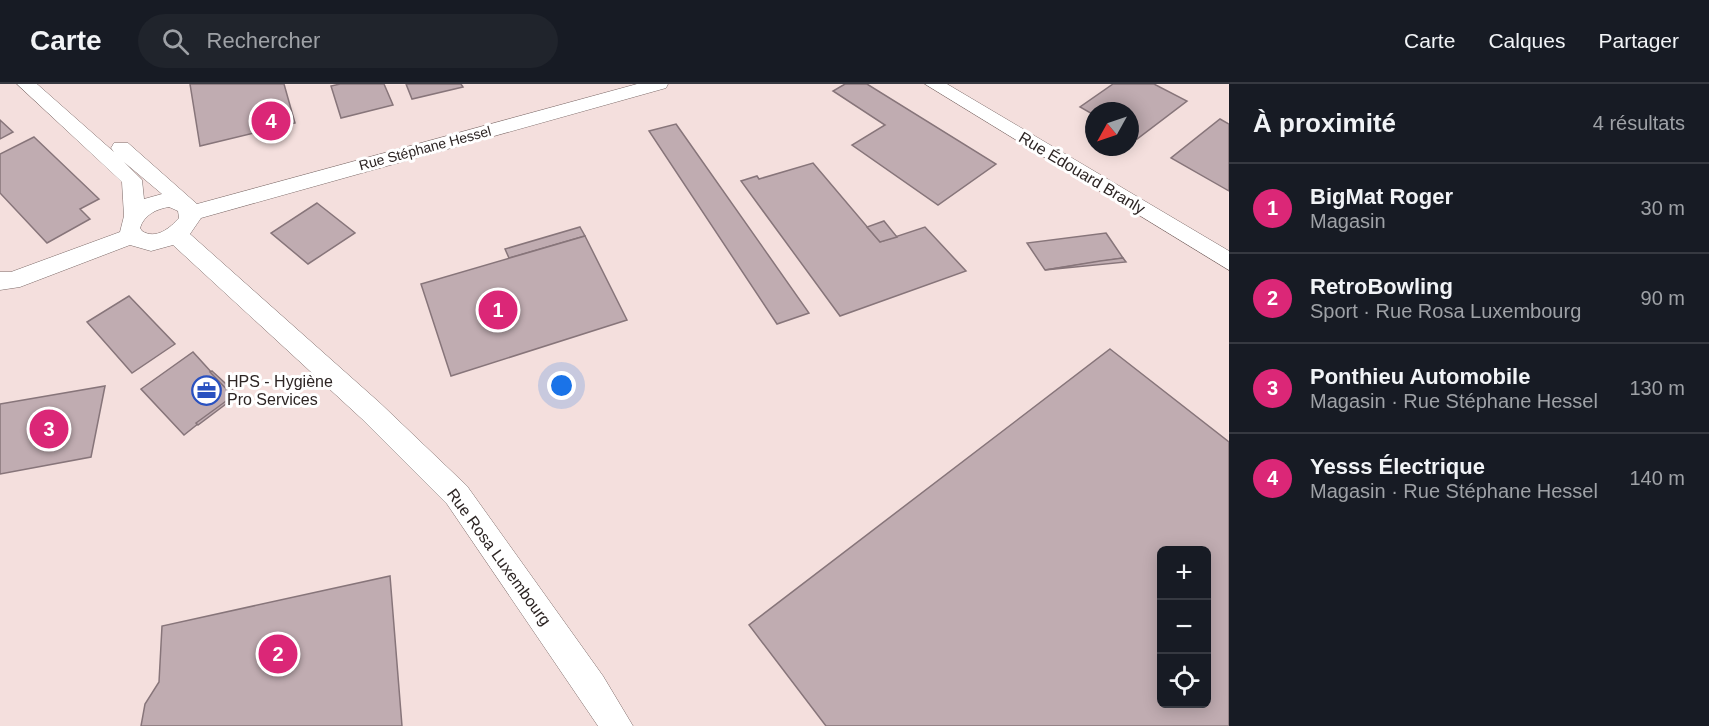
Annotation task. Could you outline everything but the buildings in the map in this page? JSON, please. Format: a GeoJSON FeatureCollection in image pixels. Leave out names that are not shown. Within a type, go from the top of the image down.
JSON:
{"type":"FeatureCollection","features":[{"type":"Feature","properties":{"kind":"street"},"geometry":{"type":"LineString","coordinates":[[26,84],[132,180],[133,226],[137,240],[155,243],[176,235],[187,224],[184,207],[172,191],[48,84]]}},
{"type":"Feature","properties":{"kind":"street","name":"Rue Stéphane Hessel"},"geometry":{"type":"LineString","coordinates":[[133,226],[151,204],[184,207],[659,84]]}},
{"type":"Feature","properties":{"kind":"street","name":"Rue Édouard Branly"},"geometry":{"type":"LineString","coordinates":[[934,84],[1229,262]]}},
{"type":"Feature","properties":{"kind":"street"},"geometry":{"type":"LineString","coordinates":[[0,281],[12,281],[133,226]]}},
{"type":"Feature","properties":{"kind":"street","name":"Rue Rosa Luxembourg"},"geometry":{"type":"LineString","coordinates":[[176,235],[371,411],[457,495],[592,687],[616,726]]}},
{"type":"Feature","properties":{"kind":"place","name":"Yesss Électrique"},"geometry":{"type":"Point","coordinates":[271,121]}},
{"type":"Feature","properties":{"kind":"place","name":"BigMat Roger"},"geometry":{"type":"Point","coordinates":[498,310]}},
{"type":"Feature","properties":{"kind":"place","name":"HPS - Hygiène Pro Services"},"geometry":{"type":"Point","coordinates":[206,390]}},
{"type":"Feature","properties":{"kind":"place","name":"Ponthieu Automobile"},"geometry":{"type":"Point","coordinates":[49,429]}},
{"type":"Feature","properties":{"kind":"place","name":"RetroBowling"},"geometry":{"type":"Point","coordinates":[278,654]}}]}
